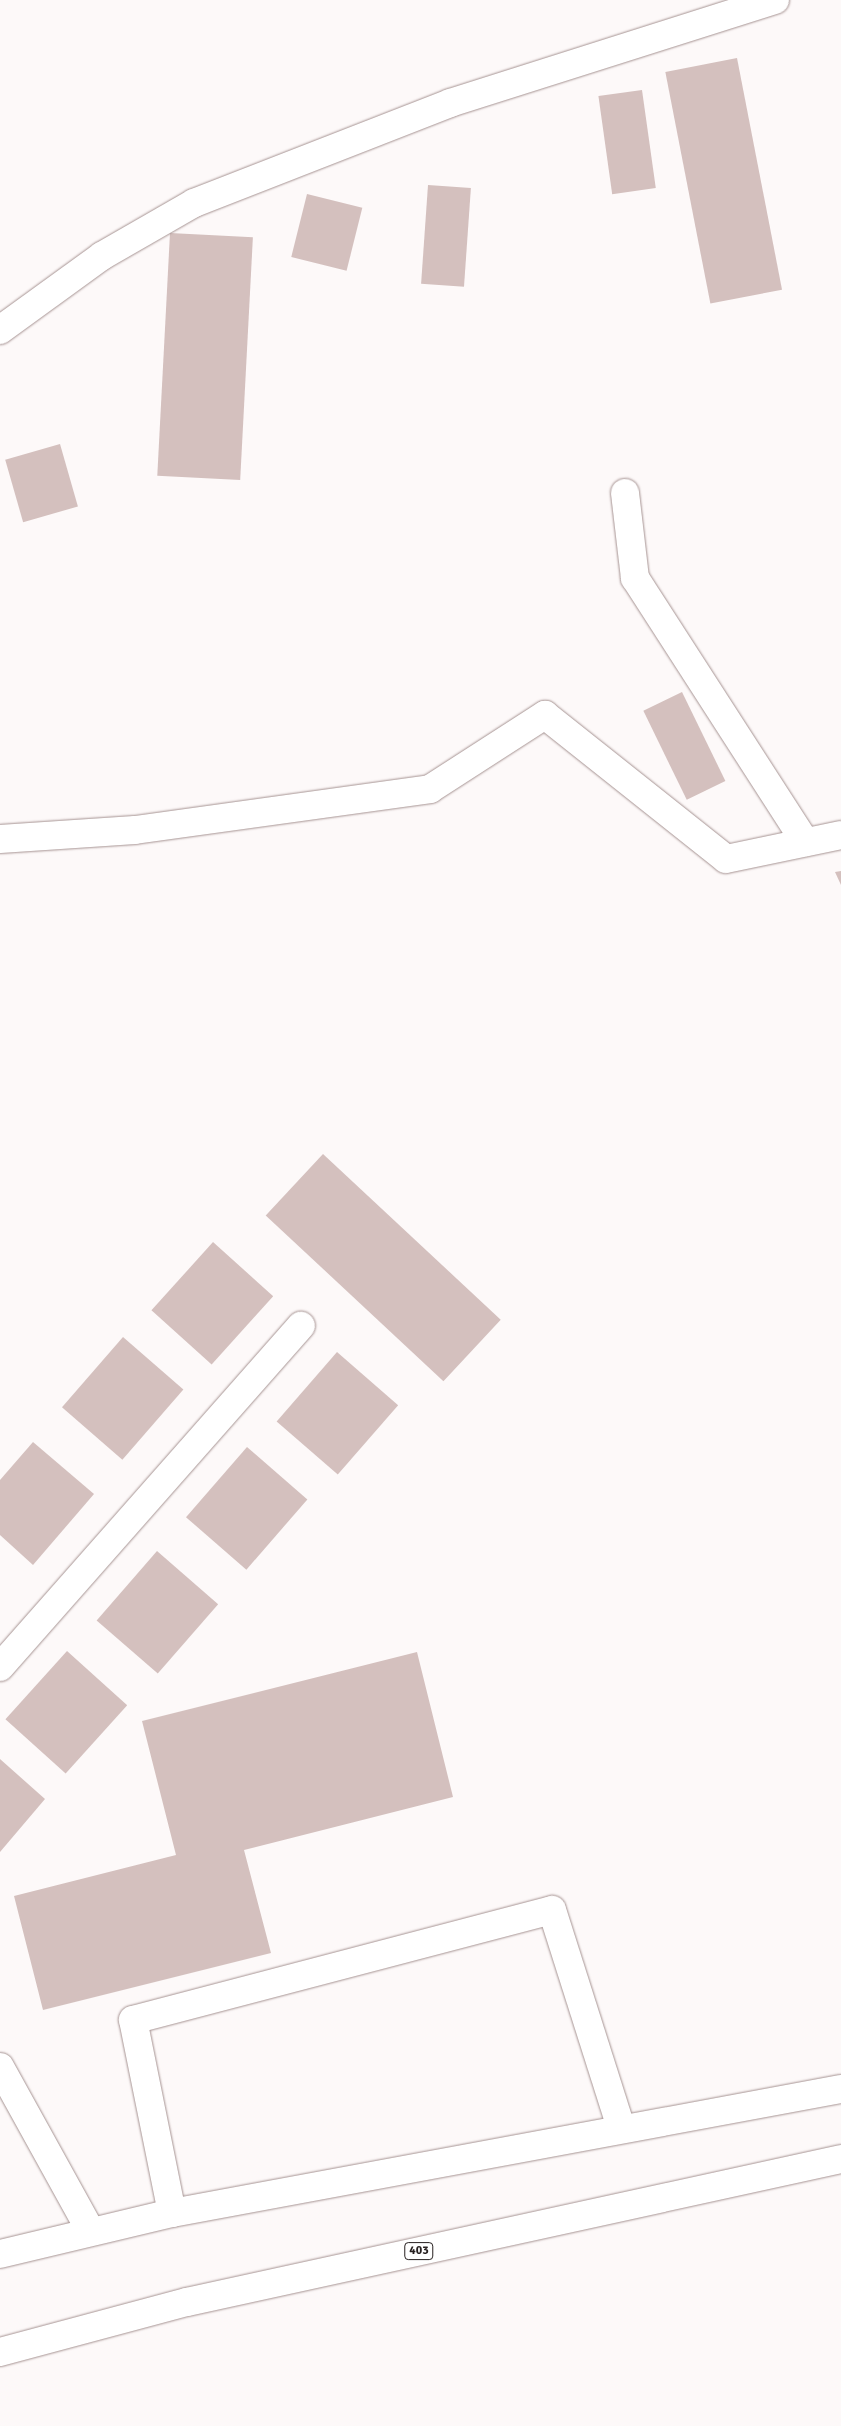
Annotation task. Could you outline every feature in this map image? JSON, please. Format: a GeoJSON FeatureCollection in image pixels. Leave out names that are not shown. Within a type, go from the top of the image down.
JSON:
{"type":"FeatureCollection","features":[{"type":"Feature","properties":{"kind":"main road"},"geometry":{"type":"LineString","coordinates":[[0,330],[102,256],[194,203],[450,103],[775,0]]}},
{"type":"Feature","properties":{"kind":"main road"},"geometry":{"type":"LineString","coordinates":[[625,492],[636,578],[805,842]]}},
{"type":"Feature","properties":{"kind":"main road"},"geometry":{"type":"LineString","coordinates":[[0,839],[135,830],[430,789],[545,715],[726,859],[841,835]]}},
{"type":"Feature","properties":{"kind":"main road"},"geometry":{"type":"LineString","coordinates":[[0,1666],[301,1326]]}},
{"type":"Feature","properties":{"kind":"main road"},"geometry":{"type":"LineString","coordinates":[[172,2213],[133,2020],[552,1910],[621,2127]]}},
{"type":"Feature","properties":{"kind":"main road"},"geometry":{"type":"LineString","coordinates":[[0,2067],[91,2232]]}},
{"type":"Feature","properties":{"kind":"main road"},"geometry":{"type":"LineString","coordinates":[[0,2254],[172,2213],[621,2127],[841,2089]]}},
{"type":"Feature","properties":{"kind":"main road","name":"403"},"geometry":{"type":"LineString","coordinates":[[0,2352],[188,2302],[841,2159]]}},
{"type":"Feature","properties":{"kind":"building"},"geometry":{"type":"Polygon","coordinates":[[[737,58],[782,290],[710,304],[665,72],[737,58]]]}},
{"type":"Feature","properties":{"kind":"building"},"geometry":{"type":"Polygon","coordinates":[[[642,90],[656,188],[612,194],[598,96],[642,90]]]}},
{"type":"Feature","properties":{"kind":"building"},"geometry":{"type":"Polygon","coordinates":[[[428,185],[471,188],[464,287],[421,284],[428,185]]]}},
{"type":"Feature","properties":{"kind":"building"},"geometry":{"type":"Polygon","coordinates":[[[307,194],[362,208],[347,271],[291,257],[307,194]]]}},
{"type":"Feature","properties":{"kind":"building"},"geometry":{"type":"Polygon","coordinates":[[[170,233],[253,237],[240,480],[157,476],[170,233]]]}},
{"type":"Feature","properties":{"kind":"building"},"geometry":{"type":"Polygon","coordinates":[[[60,444],[78,506],[23,522],[5,460],[60,444]]]}},
{"type":"Feature","properties":{"kind":"building"},"geometry":{"type":"Polygon","coordinates":[[[682,692],[725,781],[687,800],[643,711],[682,692]]]}},
{"type":"Feature","properties":{"kind":"building"},"geometry":{"type":"Polygon","coordinates":[[[841,871],[841,885],[835,872],[841,871]]]}},
{"type":"Feature","properties":{"kind":"building"},"geometry":{"type":"Polygon","coordinates":[[[323,1154],[501,1320],[443,1381],[266,1215],[323,1154]]]}},
{"type":"Feature","properties":{"kind":"building"},"geometry":{"type":"Polygon","coordinates":[[[213,1242],[273,1296],[212,1365],[151,1310],[213,1242]]]}},
{"type":"Feature","properties":{"kind":"building"},"geometry":{"type":"Polygon","coordinates":[[[123,1337],[183,1389],[122,1460],[62,1407],[123,1337]]]}},
{"type":"Feature","properties":{"kind":"building"},"geometry":{"type":"Polygon","coordinates":[[[337,1352],[398,1405],[338,1475],[277,1421],[337,1352]]]}},
{"type":"Feature","properties":{"kind":"building"},"geometry":{"type":"Polygon","coordinates":[[[33,1442],[94,1494],[33,1565],[0,1535],[0,1480],[33,1442]]]}},
{"type":"Feature","properties":{"kind":"building"},"geometry":{"type":"Polygon","coordinates":[[[247,1447],[307,1499],[246,1570],[186,1517],[247,1447]]]}},
{"type":"Feature","properties":{"kind":"building"},"geometry":{"type":"Polygon","coordinates":[[[157,1551],[218,1604],[158,1674],[97,1620],[157,1551]]]}},
{"type":"Feature","properties":{"kind":"building"},"geometry":{"type":"Polygon","coordinates":[[[67,1651],[127,1705],[66,1774],[5,1719],[67,1651]]]}},
{"type":"Feature","properties":{"kind":"building"},"geometry":{"type":"Polygon","coordinates":[[[417,1652],[453,1797],[244,1850],[271,1953],[43,2010],[14,1896],[176,1855],[142,1721],[417,1652]]]}},
{"type":"Feature","properties":{"kind":"building"},"geometry":{"type":"Polygon","coordinates":[[[0,1759],[45,1799],[0,1852],[0,1759]]]}}]}
